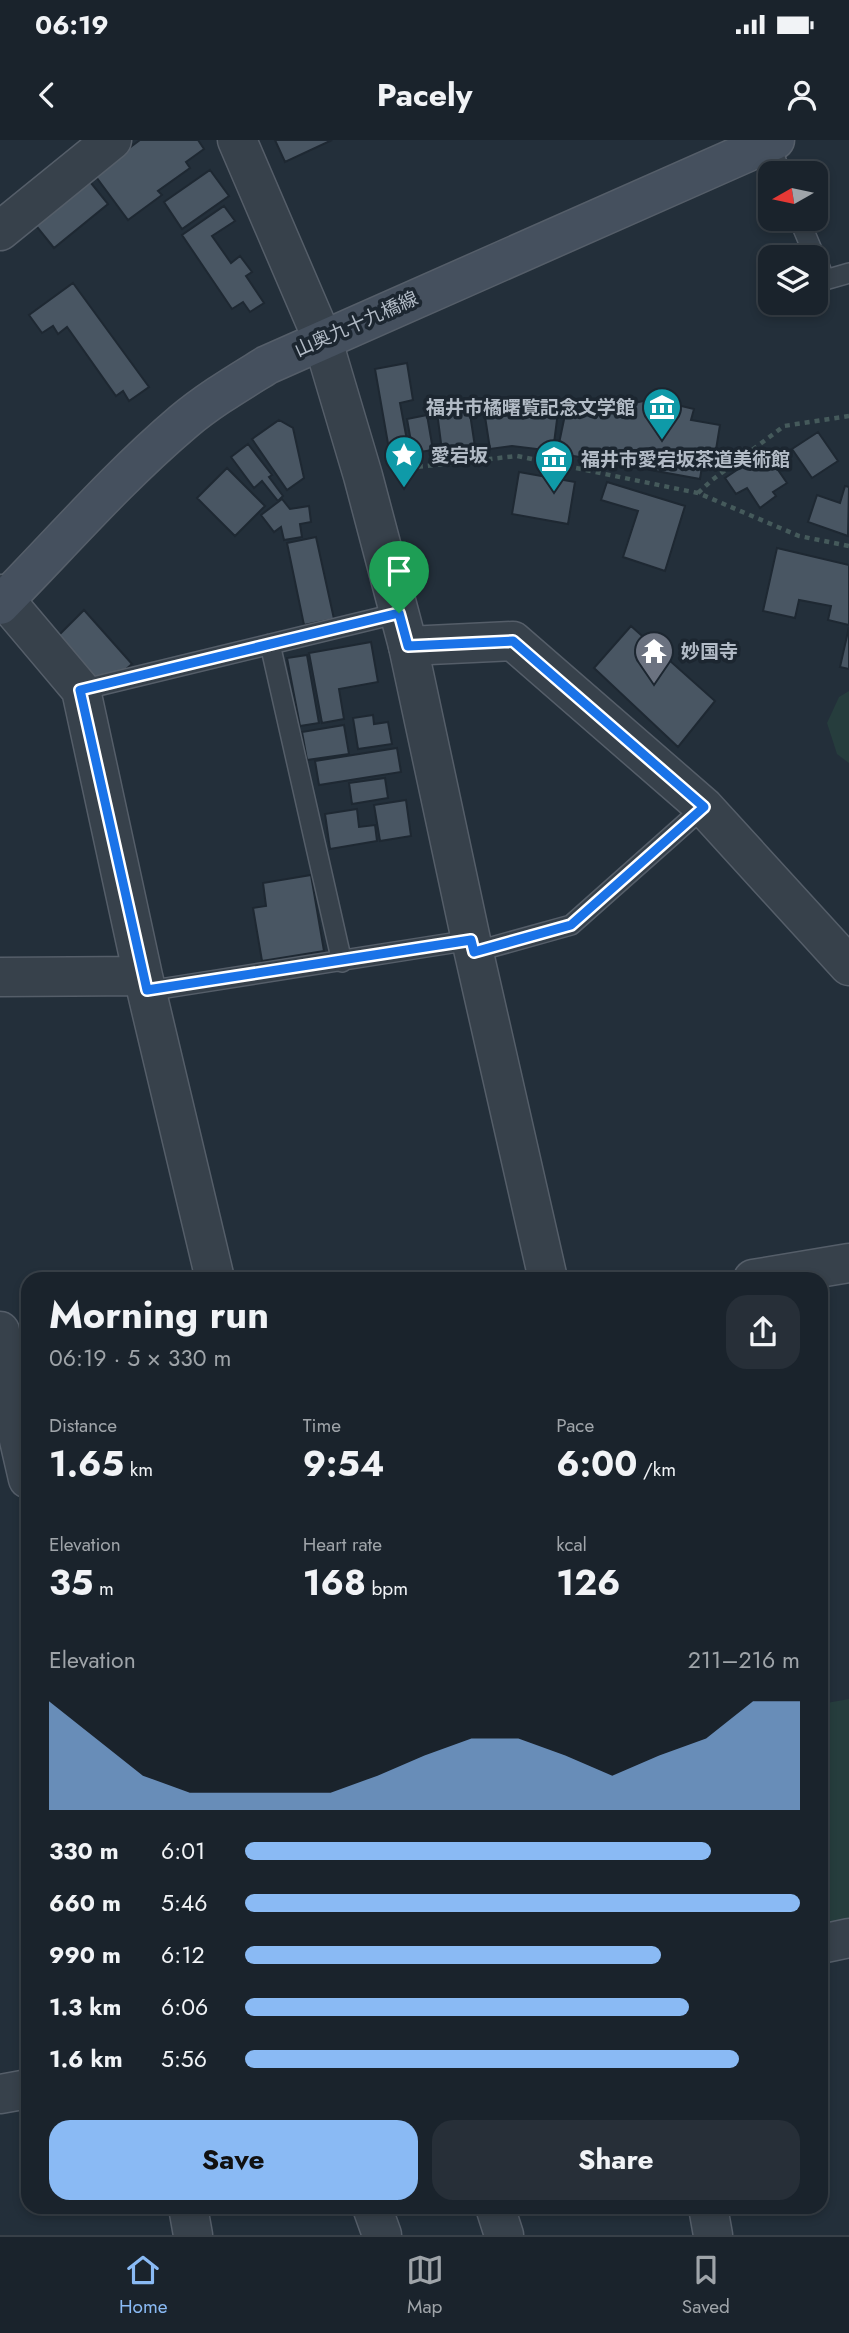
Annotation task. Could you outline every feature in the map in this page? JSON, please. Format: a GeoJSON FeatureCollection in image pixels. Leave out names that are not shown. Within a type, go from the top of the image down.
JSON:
{"type":"FeatureCollection","features":[{"type":"Feature","properties":{"kind":"main road","name":"山奥九十九橋線"},"geometry":{"type":"LineString","coordinates":[[2,600],[109,491],[183,422],[236,384],[322,338],[775,152]]}},
{"type":"Feature","properties":{"kind":"street"},"geometry":{"type":"LineString","coordinates":[[0,231],[112,140]]}},
{"type":"Feature","properties":{"kind":"street"},"geometry":{"type":"LineString","coordinates":[[237,140],[322,338],[363,476],[403,629],[546,1272]]}},
{"type":"Feature","properties":{"kind":"street"},"geometry":{"type":"LineString","coordinates":[[2,600],[80,690],[213,1272]]}},
{"type":"Feature","properties":{"kind":"street"},"geometry":{"type":"LineString","coordinates":[[403,629],[513,641],[704,807],[849,966]]}},
{"type":"Feature","properties":{"kind":"street"},"geometry":{"type":"LineString","coordinates":[[0,977],[145,983]]}},
{"type":"Feature","properties":{"kind":"street"},"geometry":{"type":"LineString","coordinates":[[793,1272],[849,1262]]}},
{"type":"Feature","properties":{"kind":"street"},"geometry":{"type":"LineString","coordinates":[[0,1331],[21,1444]]}},
{"type":"Feature","properties":{"kind":"street"},"geometry":{"type":"LineString","coordinates":[[828,1942],[849,1938]]}},
{"type":"Feature","properties":{"kind":"street"},"geometry":{"type":"LineString","coordinates":[[0,2094],[21,2090]]}},
{"type":"Feature","properties":{"kind":"street"},"geometry":{"type":"LineString","coordinates":[[189,2214],[193,2235]]}},
{"type":"Feature","properties":{"kind":"street"},"geometry":{"type":"LineString","coordinates":[[374,2214],[382,2235]]}},
{"type":"Feature","properties":{"kind":"street"},"geometry":{"type":"LineString","coordinates":[[497,2214],[504,2235]]}},
{"type":"Feature","properties":{"kind":"street"},"geometry":{"type":"LineString","coordinates":[[709,2214],[713,2235]]}},
{"type":"Feature","properties":{"kind":"lane"},"geometry":{"type":"LineString","coordinates":[[828,279],[849,273]]}},
{"type":"Feature","properties":{"kind":"lane"},"geometry":{"type":"LineString","coordinates":[[80,690],[270,644],[403,629]]}},
{"type":"Feature","properties":{"kind":"lane"},"geometry":{"type":"LineString","coordinates":[[270,644],[342,961]]}},
{"type":"Feature","properties":{"kind":"lane"},"geometry":{"type":"LineString","coordinates":[[145,983],[472,946],[571,925],[704,807]]}},
{"type":"Feature","properties":{"kind":"path"},"geometry":{"type":"LineString","coordinates":[[698,493],[784,426],[849,416]]}},
{"type":"Feature","properties":{"kind":"path"},"geometry":{"type":"LineString","coordinates":[[363,476],[389,470],[517,456],[698,493],[799,536],[849,546]]}},
{"type":"Feature","properties":{"kind":"green space"},"geometry":{"type":"Polygon","coordinates":[[[849,691],[849,763],[837,754],[827,723],[839,697],[849,691]]]}},
{"type":"Feature","properties":{"kind":"green space"},"geometry":{"type":"Polygon","coordinates":[[[849,1699],[849,1925],[828,1930],[828,1703],[849,1699]]]}},
{"type":"Feature","properties":{"kind":"building"},"geometry":{"type":"Polygon","coordinates":[[[140,140],[198,140],[204,149],[186,162],[190,168],[158,191],[162,195],[128,220],[94,174],[140,140]]]}},
{"type":"Feature","properties":{"kind":"building"},"geometry":{"type":"Polygon","coordinates":[[[275,140],[332,140],[285,162],[275,140]]]}},
{"type":"Feature","properties":{"kind":"building"},"geometry":{"type":"Polygon","coordinates":[[[210,170],[229,196],[182,229],[164,202],[210,170]]]}},
{"type":"Feature","properties":{"kind":"building"},"geometry":{"type":"Polygon","coordinates":[[[87,178],[108,204],[54,248],[33,222],[87,178]]]}},
{"type":"Feature","properties":{"kind":"building"},"geometry":{"type":"Polygon","coordinates":[[[224,206],[235,221],[212,236],[231,263],[240,256],[252,272],[246,276],[264,303],[250,312],[243,302],[232,309],[182,235],[224,206]]]}},
{"type":"Feature","properties":{"kind":"building"},"geometry":{"type":"Polygon","coordinates":[[[73,283],[149,387],[129,401],[123,391],[116,396],[67,327],[58,334],[53,326],[42,333],[29,315],[73,283]]]}},
{"type":"Feature","properties":{"kind":"building"},"geometry":{"type":"Polygon","coordinates":[[[407,363],[413,400],[400,403],[409,451],[390,455],[375,369],[407,363]]]}},
{"type":"Feature","properties":{"kind":"building"},"geometry":{"type":"Polygon","coordinates":[[[652,399],[694,409],[691,420],[720,425],[714,462],[703,460],[700,479],[557,453],[566,410],[618,411],[621,406],[652,399]]]}},
{"type":"Feature","properties":{"kind":"building"},"geometry":{"type":"Polygon","coordinates":[[[533,401],[559,404],[553,451],[512,446],[490,449],[484,410],[533,401]]]}},
{"type":"Feature","properties":{"kind":"building"},"geometry":{"type":"Polygon","coordinates":[[[469,407],[475,447],[442,451],[437,412],[469,407]]]}},
{"type":"Feature","properties":{"kind":"building"},"geometry":{"type":"Polygon","coordinates":[[[427,415],[433,450],[413,453],[407,419],[427,415]]]}},
{"type":"Feature","properties":{"kind":"building"},"geometry":{"type":"Polygon","coordinates":[[[279,420],[293,428],[304,478],[287,490],[252,439],[279,420]]]}},
{"type":"Feature","properties":{"kind":"building"},"geometry":{"type":"Polygon","coordinates":[[[818,432],[838,461],[812,478],[792,449],[818,432]]]}},
{"type":"Feature","properties":{"kind":"building"},"geometry":{"type":"Polygon","coordinates":[[[248,444],[272,475],[269,477],[283,496],[278,501],[262,481],[254,488],[231,457],[248,444]]]}},
{"type":"Feature","properties":{"kind":"building"},"geometry":{"type":"Polygon","coordinates":[[[765,451],[787,483],[773,492],[776,496],[760,508],[747,488],[736,494],[725,478],[765,451]]]}},
{"type":"Feature","properties":{"kind":"building"},"geometry":{"type":"Polygon","coordinates":[[[227,468],[265,506],[235,536],[197,498],[227,468]]]}},
{"type":"Feature","properties":{"kind":"building"},"geometry":{"type":"Polygon","coordinates":[[[519,472],[575,482],[568,524],[512,514],[519,472]]]}},
{"type":"Feature","properties":{"kind":"building"},"geometry":{"type":"Polygon","coordinates":[[[607,482],[685,506],[665,571],[623,557],[638,511],[601,500],[607,482]]]}},
{"type":"Feature","properties":{"kind":"building"},"geometry":{"type":"Polygon","coordinates":[[[845,486],[849,487],[848,536],[808,522],[817,495],[840,503],[845,486]]]}},
{"type":"Feature","properties":{"kind":"building"},"geometry":{"type":"Polygon","coordinates":[[[282,499],[290,509],[309,506],[311,522],[300,524],[302,537],[284,540],[281,527],[274,532],[261,515],[282,499]]]}},
{"type":"Feature","properties":{"kind":"building"},"geometry":{"type":"Polygon","coordinates":[[[316,537],[334,619],[304,625],[287,543],[316,537]]]}},
{"type":"Feature","properties":{"kind":"building"},"geometry":{"type":"Polygon","coordinates":[[[777,548],[849,565],[849,625],[828,620],[831,606],[799,600],[795,618],[763,611],[777,548]]]}},
{"type":"Feature","properties":{"kind":"building"},"geometry":{"type":"Polygon","coordinates":[[[84,610],[132,664],[125,670],[94,677],[59,635],[84,610]]]}},
{"type":"Feature","properties":{"kind":"building","name":"妙国寺"},"geometry":{"type":"Polygon","coordinates":[[[631,626],[715,701],[678,747],[594,668],[631,626]]]}},
{"type":"Feature","properties":{"kind":"building"},"geometry":{"type":"Polygon","coordinates":[[[849,627],[849,669],[840,667],[849,627]]]}},
{"type":"Feature","properties":{"kind":"building"},"geometry":{"type":"Polygon","coordinates":[[[371,642],[378,682],[339,689],[344,719],[322,723],[309,653],[371,642]]]}},
{"type":"Feature","properties":{"kind":"building"},"geometry":{"type":"Polygon","coordinates":[[[307,655],[319,723],[300,726],[287,658],[307,655]]]}},
{"type":"Feature","properties":{"kind":"building"},"geometry":{"type":"Polygon","coordinates":[[[373,715],[374,724],[388,722],[392,744],[358,749],[353,718],[373,715]]]}},
{"type":"Feature","properties":{"kind":"building"},"geometry":{"type":"Polygon","coordinates":[[[344,725],[349,754],[307,760],[302,732],[344,725]]]}},
{"type":"Feature","properties":{"kind":"building"},"geometry":{"type":"Polygon","coordinates":[[[397,748],[401,772],[319,785],[315,761],[397,748]]]}},
{"type":"Feature","properties":{"kind":"building"},"geometry":{"type":"Polygon","coordinates":[[[385,778],[388,798],[352,804],[349,783],[385,778]]]}},
{"type":"Feature","properties":{"kind":"building"},"geometry":{"type":"Polygon","coordinates":[[[406,800],[411,836],[380,841],[374,805],[406,800]]]}},
{"type":"Feature","properties":{"kind":"building"},"geometry":{"type":"Polygon","coordinates":[[[357,809],[359,827],[375,825],[377,841],[330,849],[325,814],[357,809]]]}},
{"type":"Feature","properties":{"kind":"building"},"geometry":{"type":"Polygon","coordinates":[[[311,875],[324,951],[262,961],[253,908],[266,906],[263,883],[311,875]]]}},
{"type":"Feature","properties":{"kind":"place","name":"福井市橘曙覧記念文学館"},"geometry":{"type":"Point","coordinates":[662,441]}},
{"type":"Feature","properties":{"kind":"place","name":"愛宕坂"},"geometry":{"type":"Point","coordinates":[404,489]}},
{"type":"Feature","properties":{"kind":"place","name":"福井市愛宕坂茶道美術館"},"geometry":{"type":"Point","coordinates":[554,493]}},
{"type":"Feature","properties":{"kind":"place","name":"妙国寺"},"geometry":{"type":"Point","coordinates":[654,685]}},
{"type":"Feature","properties":{"kind":"route"},"geometry":{"type":"LineString","coordinates":[[399,613],[408,646],[513,641],[704,807],[571,925],[474,952],[471,940],[147,990],[80,690],[399,613]]}}]}
